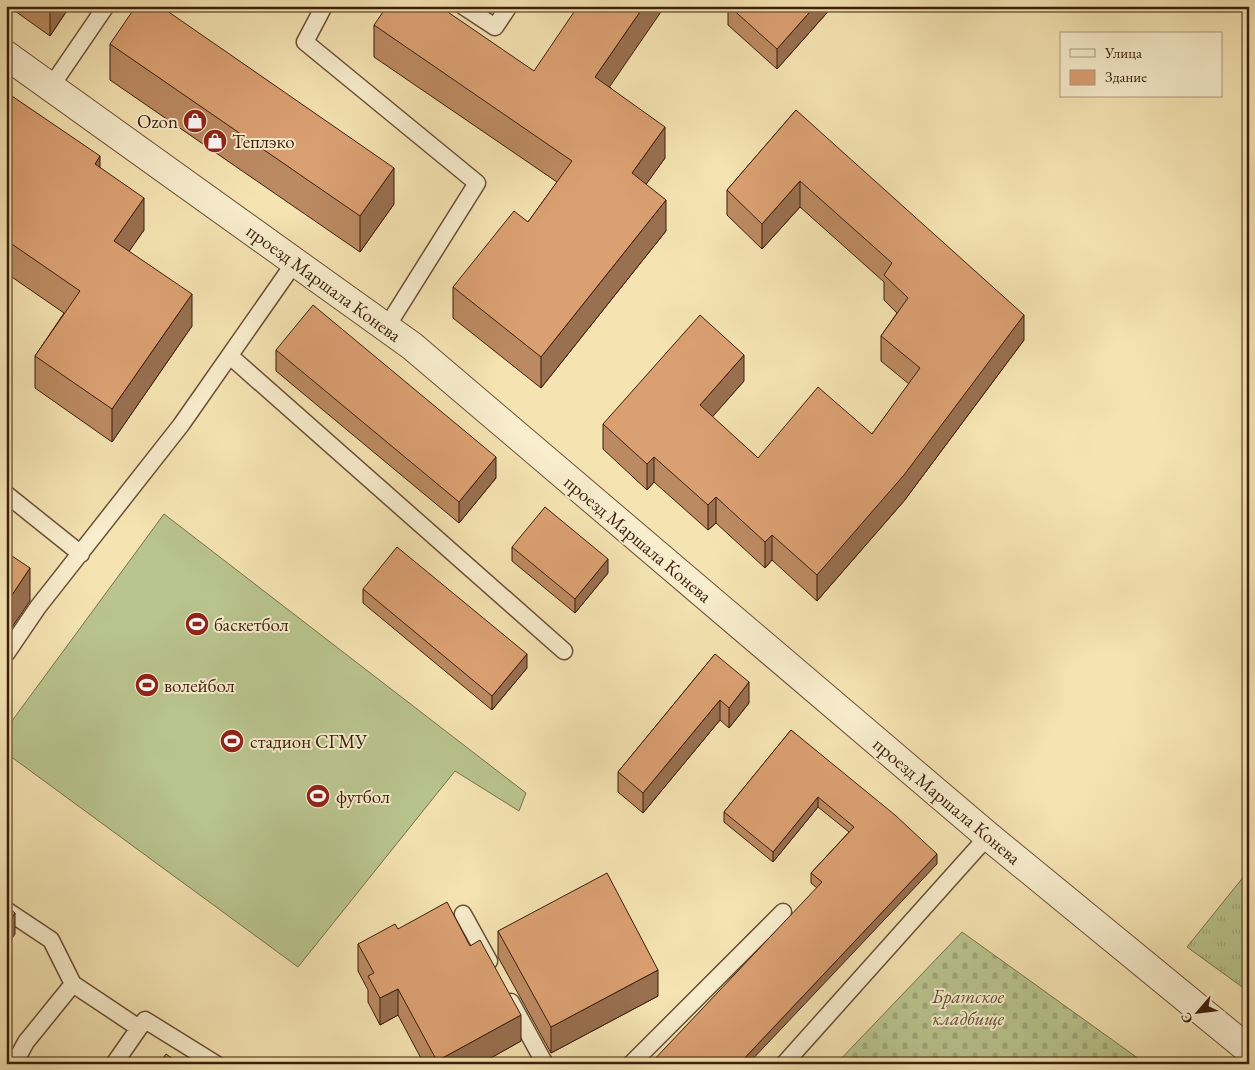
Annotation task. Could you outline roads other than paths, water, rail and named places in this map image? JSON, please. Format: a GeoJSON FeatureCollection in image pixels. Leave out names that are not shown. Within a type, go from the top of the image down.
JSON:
{"type":"FeatureCollection","features":[{"type":"Feature","properties":{"kind":"street","name":"проезд Маршала Конева"},"geometry":{"type":"LineString","coordinates":[[6,56],[419,352],[988,836],[1249,1050]]}},
{"type":"Feature","properties":{"kind":"lane"},"geometry":{"type":"LineString","coordinates":[[50,88],[106,6]]}},
{"type":"Feature","properties":{"kind":"lane"},"geometry":{"type":"LineString","coordinates":[[324,6],[306,42],[478,183],[386,328]]}},
{"type":"Feature","properties":{"kind":"lane"},"geometry":{"type":"LineString","coordinates":[[463,6],[495,27],[509,6]]}},
{"type":"Feature","properties":{"kind":"lane"},"geometry":{"type":"LineString","coordinates":[[6,654],[38,607],[181,425],[295,262]]}},
{"type":"Feature","properties":{"kind":"lane"},"geometry":{"type":"LineString","coordinates":[[230,356],[564,651]]}},
{"type":"Feature","properties":{"kind":"lane"},"geometry":{"type":"LineString","coordinates":[[6,494],[81,554]]}},
{"type":"Feature","properties":{"kind":"lane"},"geometry":{"type":"LineString","coordinates":[[784,1064],[988,836]]}},
{"type":"Feature","properties":{"kind":"lane"},"geometry":{"type":"LineString","coordinates":[[6,910],[51,940],[73,984],[139,1028]]}},
{"type":"Feature","properties":{"kind":"lane"},"geometry":{"type":"LineString","coordinates":[[630,1064],[782,912]]}},
{"type":"Feature","properties":{"kind":"lane"},"geometry":{"type":"LineString","coordinates":[[464,914],[495,972]]}},
{"type":"Feature","properties":{"kind":"lane"},"geometry":{"type":"LineString","coordinates":[[14,1064],[26,1042],[73,984]]}},
{"type":"Feature","properties":{"kind":"lane"},"geometry":{"type":"LineString","coordinates":[[504,989],[545,1064]]}},
{"type":"Feature","properties":{"kind":"lane"},"geometry":{"type":"LineString","coordinates":[[114,1064],[145,1020],[216,1064]]}},
{"type":"Feature","properties":{"kind":"place","name":"Ozon"},"geometry":{"type":"Point","coordinates":[195,121]}},
{"type":"Feature","properties":{"kind":"place","name":"Теплэко"},"geometry":{"type":"Point","coordinates":[215,141]}},
{"type":"Feature","properties":{"kind":"place","name":"баскетбол"},"geometry":{"type":"Point","coordinates":[197,624]}},
{"type":"Feature","properties":{"kind":"place","name":"волейбол"},"geometry":{"type":"Point","coordinates":[147,685]}},
{"type":"Feature","properties":{"kind":"place","name":"стадион СГМУ"},"geometry":{"type":"Point","coordinates":[232,741]}},
{"type":"Feature","properties":{"kind":"place","name":"футбол"},"geometry":{"type":"Point","coordinates":[318,796]}},
{"type":"Feature","properties":{"kind":"park label","name":"Братское кладбище"},"geometry":{"type":"Point","coordinates":[968,1007]}}]}
